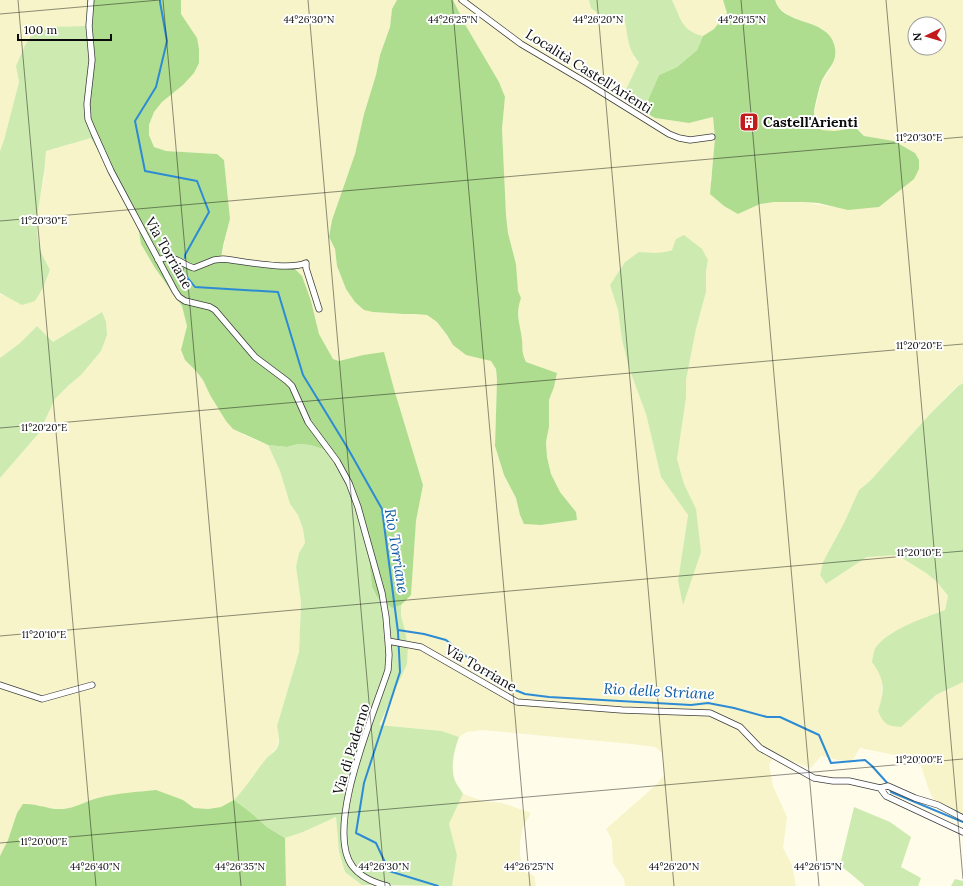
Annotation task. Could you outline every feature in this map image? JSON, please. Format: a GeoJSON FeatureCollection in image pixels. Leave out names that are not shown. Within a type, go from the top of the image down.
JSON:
{"type":"FeatureCollection","features":[{"type":"Feature","properties":{"kind":"street","name":"Via Torriane"},"geometry":{"type":"LineString","coordinates":[[91,0],[89,26],[92,60],[87,104],[88,118],[111,171],[170,283],[179,297],[188,303],[210,307],[215,310],[259,361],[290,384],[308,422],[337,461],[349,483],[382,593],[388,641],[388,670]]}},
{"type":"Feature","properties":{"kind":"street","name":"Località Castell'Arienti"},"geometry":{"type":"LineString","coordinates":[[462,0],[521,44],[669,134],[690,140],[712,136]]}},
{"type":"Feature","properties":{"kind":"street"},"geometry":{"type":"LineString","coordinates":[[158,260],[166,257],[182,261],[191,267],[197,267],[214,260],[223,259],[283,266],[300,266],[306,263],[306,268],[319,309]]}},
{"type":"Feature","properties":{"kind":"street","name":"Via Torriane"},"geometry":{"type":"LineString","coordinates":[[388,641],[421,647],[517,702],[622,710],[710,713],[740,727],[760,748],[814,778],[833,781],[849,781],[880,788],[890,787],[915,798],[938,805],[963,818]]}},
{"type":"Feature","properties":{"kind":"street","name":"Via di Paderno"},"geometry":{"type":"LineString","coordinates":[[387,886],[364,877],[352,866],[345,850],[344,833],[346,806],[354,769],[388,670]]}},
{"type":"Feature","properties":{"kind":"street"},"geometry":{"type":"LineString","coordinates":[[0,685],[42,699],[92,685]]}},
{"type":"Feature","properties":{"kind":"street","name":"Via Torriane"},"geometry":{"type":"LineString","coordinates":[[880,788],[886,796],[963,832]]}},
{"type":"Feature","properties":{"kind":"shaded area"},"geometry":{"type":"Polygon","coordinates":[[[0,0],[87,0],[87,26],[48,27],[25,45],[16,66],[19,82],[0,151],[0,0]]]}},
{"type":"Feature","properties":{"kind":"shaded area"},"geometry":{"type":"Polygon","coordinates":[[[181,0],[397,0],[392,9],[390,27],[380,55],[355,154],[332,220],[329,237],[335,249],[337,266],[346,289],[373,312],[427,315],[437,322],[453,345],[491,361],[496,369],[497,381],[495,446],[504,475],[516,498],[524,524],[541,525],[577,520],[576,512],[560,492],[551,474],[547,457],[546,442],[549,427],[549,400],[557,373],[526,362],[521,352],[522,341],[519,325],[516,264],[508,233],[506,215],[502,129],[505,97],[499,82],[466,26],[453,0],[589,0],[591,8],[624,17],[634,57],[639,62],[622,98],[655,118],[689,123],[713,117],[715,138],[713,167],[710,181],[738,214],[760,204],[774,202],[803,202],[834,207],[915,153],[894,141],[864,136],[856,128],[834,131],[821,130],[814,113],[822,81],[831,68],[835,54],[834,43],[823,29],[790,16],[777,7],[775,0],[963,0],[963,383],[957,386],[870,481],[859,490],[844,523],[823,562],[820,575],[826,584],[867,557],[897,555],[936,581],[948,597],[945,610],[919,620],[886,637],[872,661],[880,673],[882,683],[882,698],[878,711],[921,709],[936,695],[963,682],[963,815],[936,804],[929,790],[919,760],[860,748],[851,763],[821,756],[811,768],[775,755],[769,764],[773,786],[787,817],[783,848],[792,865],[796,886],[625,886],[624,879],[613,863],[612,840],[606,829],[657,784],[664,775],[662,753],[655,747],[482,730],[467,732],[459,737],[442,731],[379,725],[407,664],[408,648],[401,616],[401,605],[411,595],[416,521],[423,485],[384,353],[363,355],[339,361],[333,359],[319,334],[311,301],[221,258],[230,219],[224,160],[217,154],[166,151],[154,147],[149,135],[149,125],[154,112],[162,102],[183,85],[194,73],[181,14],[181,0]],[[672,250],[654,254],[639,252],[610,285],[618,310],[622,340],[629,368],[646,414],[661,477],[688,515],[678,581],[696,510],[684,484],[677,459],[686,398],[686,380],[696,329],[706,292],[706,272],[708,261],[672,250]]]}},
{"type":"Feature","properties":{"kind":"shaded area"},"geometry":{"type":"Polygon","coordinates":[[[672,0],[723,0],[727,13],[714,29],[703,36],[693,34],[684,27],[672,0]]]}},
{"type":"Feature","properties":{"kind":"shaded area"},"geometry":{"type":"Polygon","coordinates":[[[91,138],[138,226],[141,244],[155,268],[182,306],[187,326],[181,350],[185,360],[203,380],[218,407],[244,435],[268,445],[280,471],[290,504],[298,515],[303,529],[305,543],[299,553],[296,567],[301,602],[299,652],[277,726],[279,737],[277,747],[251,778],[243,791],[234,800],[222,807],[208,809],[194,808],[183,800],[96,799],[79,806],[62,809],[46,808],[32,804],[17,813],[8,840],[0,856],[0,478],[39,433],[55,399],[81,375],[102,312],[53,342],[37,326],[20,343],[0,358],[0,293],[1,295],[35,301],[43,288],[50,270],[42,254],[37,228],[38,206],[44,178],[46,151],[91,138]]]}},
{"type":"Feature","properties":{"kind":"shaded area"},"geometry":{"type":"Polygon","coordinates":[[[463,794],[483,801],[502,803],[531,813],[523,827],[520,841],[520,855],[523,871],[534,876],[536,886],[452,886],[457,855],[449,824],[463,794]]]}},
{"type":"Feature","properties":{"kind":"shaded area"},"geometry":{"type":"Polygon","coordinates":[[[336,817],[339,852],[345,872],[362,885],[366,886],[286,886],[285,838],[303,832],[336,817]]]}},
{"type":"Feature","properties":{"kind":"green space"},"geometry":{"type":"Polygon","coordinates":[[[87,0],[181,0],[181,14],[197,38],[199,63],[194,73],[183,85],[162,102],[154,112],[149,125],[149,135],[154,147],[166,151],[217,154],[224,160],[230,219],[221,258],[292,266],[302,276],[311,301],[319,334],[333,359],[339,361],[384,352],[423,485],[416,521],[411,595],[401,605],[392,608],[377,597],[372,587],[369,560],[354,497],[336,463],[323,449],[310,445],[298,444],[287,447],[268,445],[233,429],[226,421],[210,395],[203,380],[185,360],[181,350],[187,326],[182,306],[155,268],[141,244],[138,226],[91,138],[88,110],[90,70],[87,0]]]}},
{"type":"Feature","properties":{"kind":"green space"},"geometry":{"type":"Polygon","coordinates":[[[397,0],[453,0],[466,26],[499,82],[505,97],[502,129],[506,215],[508,233],[516,264],[518,291],[521,298],[518,309],[518,319],[523,353],[526,362],[557,373],[549,400],[549,427],[546,442],[547,457],[551,474],[560,492],[576,512],[577,520],[541,525],[524,524],[516,498],[504,475],[495,446],[497,380],[496,369],[491,361],[466,355],[453,345],[437,322],[427,315],[373,312],[364,310],[355,302],[346,289],[337,266],[335,249],[329,237],[332,220],[355,154],[380,55],[390,27],[392,9],[397,0]]]}},
{"type":"Feature","properties":{"kind":"green space"},"geometry":{"type":"Polygon","coordinates":[[[589,0],[672,0],[686,27],[690,31],[703,36],[697,50],[677,67],[659,75],[643,111],[622,98],[639,62],[632,52],[628,41],[624,17],[619,16],[609,22],[591,8],[589,0]]]}},
{"type":"Feature","properties":{"kind":"green space"},"geometry":{"type":"Polygon","coordinates":[[[723,0],[775,0],[779,8],[786,14],[814,25],[829,35],[834,44],[835,55],[832,64],[821,82],[814,113],[821,130],[834,131],[856,128],[864,136],[894,141],[915,153],[919,160],[919,169],[914,179],[879,207],[848,210],[818,203],[774,202],[760,204],[738,214],[724,206],[710,194],[715,138],[713,117],[689,123],[655,118],[643,111],[659,75],[677,67],[697,50],[703,36],[714,29],[727,13],[723,0]]]}},
{"type":"Feature","properties":{"kind":"green space"},"geometry":{"type":"Polygon","coordinates":[[[87,26],[90,54],[91,138],[46,151],[37,228],[40,248],[50,270],[43,288],[35,301],[22,305],[0,293],[0,151],[19,82],[16,66],[25,45],[33,34],[48,27],[87,26]]]}},
{"type":"Feature","properties":{"kind":"green space"},"geometry":{"type":"Polygon","coordinates":[[[684,235],[702,249],[708,260],[706,272],[706,292],[696,329],[686,380],[686,398],[677,459],[684,484],[696,509],[701,552],[683,605],[678,581],[688,515],[661,477],[646,414],[629,368],[622,340],[618,310],[610,285],[625,262],[639,252],[660,253],[672,250],[676,239],[684,235]]]}},
{"type":"Feature","properties":{"kind":"green space"},"geometry":{"type":"Polygon","coordinates":[[[102,312],[106,322],[107,335],[101,351],[81,375],[55,399],[39,433],[0,478],[0,358],[20,343],[37,326],[53,342],[102,312]]]}},
{"type":"Feature","properties":{"kind":"green space"},"geometry":{"type":"Polygon","coordinates":[[[963,383],[963,682],[936,695],[901,727],[892,726],[884,722],[878,711],[883,691],[879,674],[872,662],[875,648],[898,629],[945,610],[948,596],[936,581],[897,555],[867,557],[826,584],[820,575],[823,562],[844,523],[859,490],[870,481],[930,414],[958,386],[963,383]]]}},
{"type":"Feature","properties":{"kind":"green space"},"geometry":{"type":"Polygon","coordinates":[[[298,444],[310,445],[323,449],[336,463],[354,496],[369,560],[372,587],[377,597],[392,608],[401,605],[401,616],[408,648],[407,664],[379,725],[442,731],[459,737],[454,753],[453,770],[455,781],[463,794],[449,824],[457,855],[452,886],[362,885],[345,872],[339,852],[336,817],[303,832],[285,838],[267,827],[234,800],[266,759],[276,749],[279,743],[277,726],[299,652],[301,602],[296,567],[299,553],[305,543],[303,529],[298,515],[290,504],[280,471],[268,445],[287,447],[298,444]]]}},
{"type":"Feature","properties":{"kind":"green space"},"geometry":{"type":"Polygon","coordinates":[[[156,790],[183,800],[194,808],[208,809],[221,807],[234,800],[249,811],[267,827],[285,838],[286,886],[0,886],[0,856],[8,840],[17,813],[23,804],[33,804],[63,809],[105,796],[156,790]]]}},
{"type":"Feature","properties":{"kind":"green space"},"geometry":{"type":"Polygon","coordinates":[[[854,807],[890,822],[911,837],[901,867],[921,878],[918,886],[864,886],[840,865],[854,807]]]}},
{"type":"Feature","properties":{"kind":"green space"},"geometry":{"type":"Polygon","coordinates":[[[955,879],[963,881],[963,886],[951,886],[955,879]]]}},
{"type":"Feature","properties":{"kind":"waterway","name":"Rio Torriane"},"geometry":{"type":"LineString","coordinates":[[160,0],[167,41],[156,87],[135,121],[145,171],[197,181],[209,212],[185,255],[185,258]]}},
{"type":"Feature","properties":{"kind":"waterway","name":"Rio Torriane"},"geometry":{"type":"LineString","coordinates":[[183,269],[183,272],[195,287],[278,292],[303,375],[347,447],[382,509],[398,632],[400,672],[364,783],[356,833],[376,843],[389,871],[438,886]]}},
{"type":"Feature","properties":{"kind":"waterway","name":"Rio delle Striane"},"geometry":{"type":"LineString","coordinates":[[398,630],[424,634],[446,640],[500,684],[525,694],[549,697],[691,705],[708,703],[767,717],[780,717],[819,735],[831,763],[865,760],[889,785]]}},
{"type":"Feature","properties":{"kind":"waterway","name":"Rio delle Striane"},"geometry":{"type":"LineString","coordinates":[[890,789],[891,792],[963,822]]}},
{"type":"Feature","properties":{"kind":"place","name":"Castell'Arienti"},"geometry":{"type":"Point","coordinates":[749,122]}}]}
